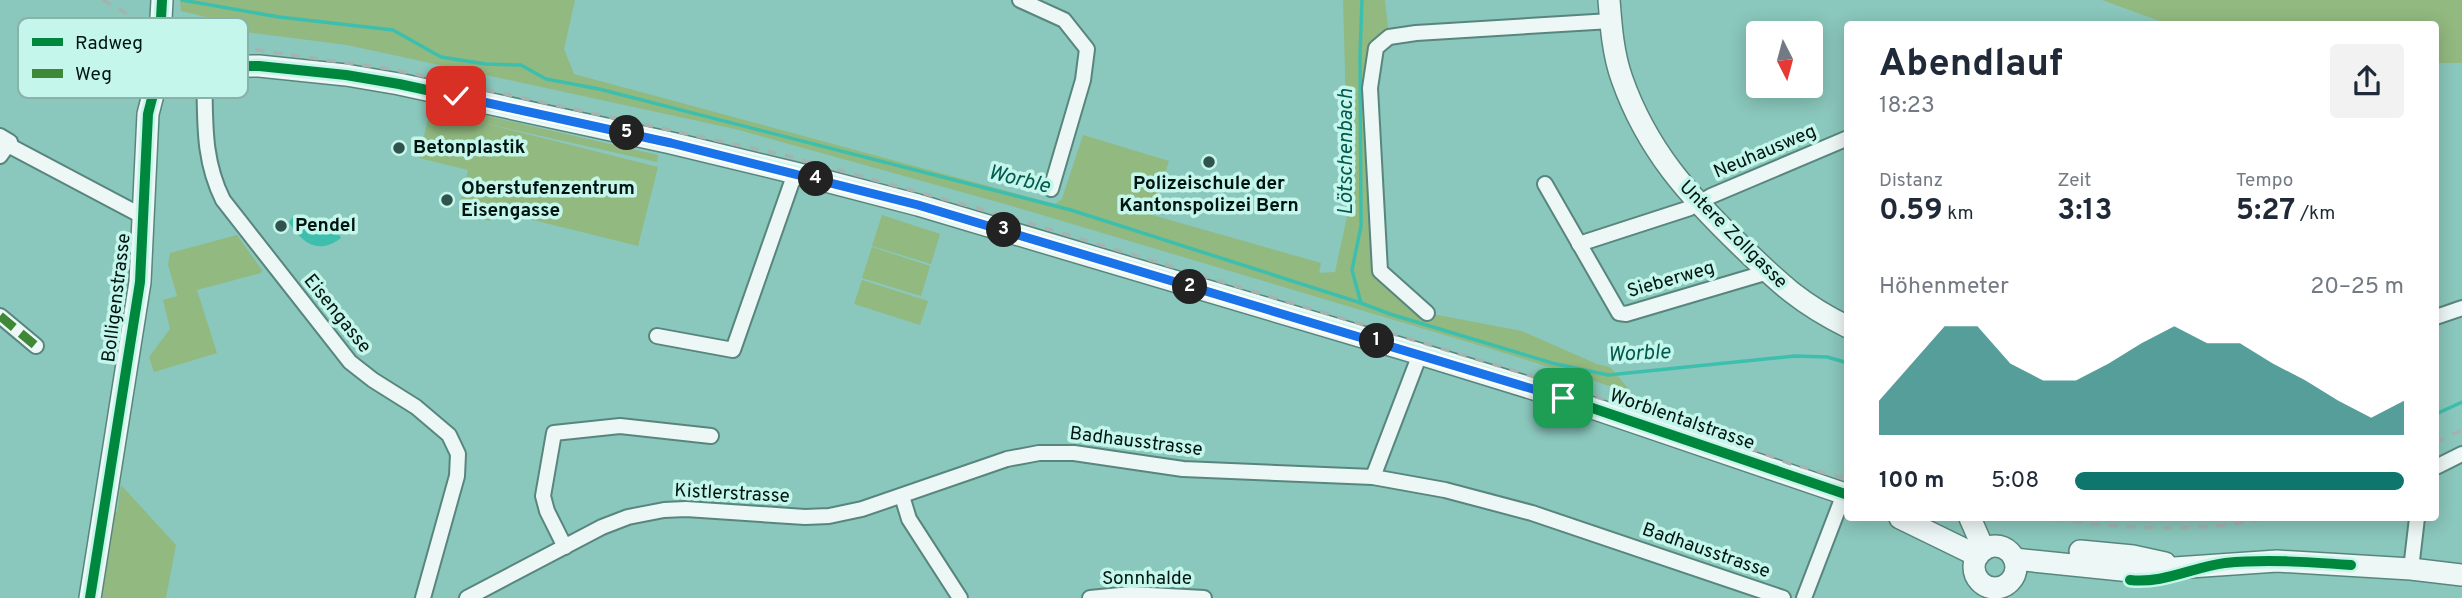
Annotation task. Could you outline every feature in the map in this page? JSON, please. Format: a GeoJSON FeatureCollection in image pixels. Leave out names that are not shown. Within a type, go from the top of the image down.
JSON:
{"type":"FeatureCollection","features":[{"type":"Feature","properties":{"kind":"main road","name":"Bolligenstrasse"},"geometry":{"type":"LineString","coordinates":[[161,18],[162,0]]}},
{"type":"Feature","properties":{"kind":"main road","name":"Untere Zollgasse"},"geometry":{"type":"LineString","coordinates":[[1610,11],[1621,78],[1642,126],[1672,174],[1698,205],[1802,302],[1844,325]]}},
{"type":"Feature","properties":{"kind":"main road","name":"Worblentalstrasse"},"geometry":{"type":"LineString","coordinates":[[248,66],[286,68],[399,84],[671,143],[918,205],[1563,398],[1844,493]]}},
{"type":"Feature","properties":{"kind":"main road","name":"Bolligenstrasse"},"geometry":{"type":"LineString","coordinates":[[90,598],[138,293],[148,114],[151,98]]}},
{"type":"Feature","properties":{"kind":"main road"},"geometry":{"type":"LineString","coordinates":[[1907,521],[1937,534],[1997,573],[2131,571],[2277,561],[2411,569],[2462,575]]}},
{"type":"Feature","properties":{"kind":"main road"},"geometry":{"type":"LineString","coordinates":[[1971,521],[1997,573]]}},
{"type":"Feature","properties":{"kind":"street"},"geometry":{"type":"LineString","coordinates":[[1020,0],[1064,20],[1087,49],[1083,80],[1051,189]]}},
{"type":"Feature","properties":{"kind":"street"},"geometry":{"type":"LineString","coordinates":[[1427,313],[1380,271],[1370,88],[1376,48],[1389,37],[1610,11]]}},
{"type":"Feature","properties":{"kind":"street","name":"Eisengasse"},"geometry":{"type":"LineString","coordinates":[[205,98],[207,154],[223,200],[350,362],[435,422],[449,435],[456,448],[459,464],[457,476],[423,598]]}},
{"type":"Feature","properties":{"kind":"street","name":"Neuhausweg"},"geometry":{"type":"LineString","coordinates":[[1698,205],[1711,196],[1844,140]]}},
{"type":"Feature","properties":{"kind":"street"},"geometry":{"type":"LineString","coordinates":[[3,146],[144,217]]}},
{"type":"Feature","properties":{"kind":"street"},"geometry":{"type":"LineString","coordinates":[[657,336],[733,350],[795,173]]}},
{"type":"Feature","properties":{"kind":"street","name":"Sieberweg"},"geometry":{"type":"LineString","coordinates":[[1545,184],[1619,313],[1626,314],[1768,272]]}},
{"type":"Feature","properties":{"kind":"street"},"geometry":{"type":"LineString","coordinates":[[1579,244],[1698,205]]}},
{"type":"Feature","properties":{"kind":"street"},"geometry":{"type":"LineString","coordinates":[[2439,316],[2462,309]]}},
{"type":"Feature","properties":{"kind":"street"},"geometry":{"type":"LineString","coordinates":[[0,316],[36,346]]}},
{"type":"Feature","properties":{"kind":"street"},"geometry":{"type":"LineString","coordinates":[[1373,477],[1419,354]]}},
{"type":"Feature","properties":{"kind":"street"},"geometry":{"type":"LineString","coordinates":[[565,547],[547,511],[543,496],[554,433],[620,426],[711,436]]}},
{"type":"Feature","properties":{"kind":"street","name":"Badhausstrasse"},"geometry":{"type":"LineString","coordinates":[[902,496],[1007,459],[1039,453],[1074,453],[1183,469],[1373,477],[1444,490],[1532,513],[1783,598]]}},
{"type":"Feature","properties":{"kind":"street"},"geometry":{"type":"LineString","coordinates":[[2439,466],[2462,454]]}},
{"type":"Feature","properties":{"kind":"street"},"geometry":{"type":"LineString","coordinates":[[902,496],[909,519],[960,598]]}},
{"type":"Feature","properties":{"kind":"street","name":"Kistlerstrasse"},"geometry":{"type":"LineString","coordinates":[[467,598],[615,521],[664,510],[698,509],[818,517],[844,514],[902,496]]}},
{"type":"Feature","properties":{"kind":"street"},"geometry":{"type":"LineString","coordinates":[[1804,598],[1844,499]]}},
{"type":"Feature","properties":{"kind":"street"},"geometry":{"type":"LineString","coordinates":[[2411,569],[2417,521]]}},
{"type":"Feature","properties":{"kind":"street","name":"Sonnhalde"},"geometry":{"type":"LineString","coordinates":[[1090,598],[1131,594],[1204,598]]}},
{"type":"Feature","properties":{"kind":"shaded area"},"geometry":{"type":"Polygon","coordinates":[[[180,0],[575,0],[564,49],[574,74],[1055,204],[1062,199],[1083,135],[1169,161],[1152,215],[1321,263],[1319,273],[1335,272],[1349,208],[1343,0],[1385,0],[1389,37],[1376,48],[1380,271],[1427,313],[1522,331],[1597,364],[1610,367],[1632,393],[1012,206],[735,129],[347,45],[248,32],[248,18],[210,18],[181,11],[180,0]]]}},
{"type":"Feature","properties":{"kind":"shaded area"},"geometry":{"type":"Polygon","coordinates":[[[2102,0],[2462,0],[2462,63],[2439,63],[2439,21],[2160,21],[2102,0]]]}},
{"type":"Feature","properties":{"kind":"shaded area"},"geometry":{"type":"Polygon","coordinates":[[[430,103],[658,155],[657,162],[479,122],[658,167],[638,246],[493,210],[490,221],[458,213],[468,170],[419,158],[430,103]]]}},
{"type":"Feature","properties":{"kind":"shaded area"},"geometry":{"type":"Polygon","coordinates":[[[882,215],[940,234],[931,264],[872,246],[882,215]]]}},
{"type":"Feature","properties":{"kind":"shaded area"},"geometry":{"type":"Polygon","coordinates":[[[293,217],[314,227],[336,229],[341,238],[325,246],[312,245],[294,230],[289,222],[293,217]]]}},
{"type":"Feature","properties":{"kind":"shaded area"},"geometry":{"type":"Polygon","coordinates":[[[237,235],[262,270],[261,273],[197,290],[217,353],[154,372],[149,357],[170,329],[163,300],[177,296],[168,265],[170,253],[237,235]]]}},
{"type":"Feature","properties":{"kind":"shaded area"},"geometry":{"type":"Polygon","coordinates":[[[872,247],[930,266],[921,296],[862,278],[872,247]]]}},
{"type":"Feature","properties":{"kind":"shaded area"},"geometry":{"type":"Polygon","coordinates":[[[862,280],[928,301],[920,325],[854,304],[862,280]]]}},
{"type":"Feature","properties":{"kind":"shaded area"},"geometry":{"type":"Polygon","coordinates":[[[121,485],[176,545],[166,598],[98,598],[111,511],[117,512],[121,485]]]}},
{"type":"Feature","properties":{"kind":"waterway","name":"Worble"},"geometry":{"type":"LineString","coordinates":[[182,0],[279,17],[393,30],[441,57],[486,64],[521,65],[546,79],[599,89],[1071,210],[1390,314],[1552,363],[1608,375],[1795,356],[1827,357],[1844,362]]}},
{"type":"Feature","properties":{"kind":"waterway","name":"Lötschenbach"},"geometry":{"type":"LineString","coordinates":[[1361,303],[1352,270],[1361,226],[1362,0]]}},
{"type":"Feature","properties":{"kind":"waterway","name":"Worble"},"geometry":{"type":"LineString","coordinates":[[2439,413],[2462,402]]}},
{"type":"Feature","properties":{"kind":"railway"},"geometry":{"type":"LineString","coordinates":[[103,0],[136,18]]}},
{"type":"Feature","properties":{"kind":"railway"},"geometry":{"type":"LineString","coordinates":[[248,49],[391,69],[788,156],[1009,217],[1522,373],[1715,435],[1791,464],[1844,478]]}},
{"type":"Feature","properties":{"kind":"railway"},"geometry":{"type":"LineString","coordinates":[[2439,441],[2462,430]]}},
{"type":"Feature","properties":{"kind":"railway"},"geometry":{"type":"LineString","coordinates":[[2070,521],[2153,528],[2251,521]]}},
{"type":"Feature","properties":{"kind":"marked path"},"geometry":{"type":"LineString","coordinates":[[0,316],[36,346]]}},
{"type":"Feature","properties":{"kind":"cycle path"},"geometry":{"type":"LineString","coordinates":[[161,18],[162,0]]}},
{"type":"Feature","properties":{"kind":"cycle path"},"geometry":{"type":"LineString","coordinates":[[248,66],[346,75],[399,84],[671,143],[918,205],[1563,398],[1844,494]]}},
{"type":"Feature","properties":{"kind":"cycle path"},"geometry":{"type":"LineString","coordinates":[[90,598],[140,282],[148,114],[152,98]]}},
{"type":"Feature","properties":{"kind":"cycle path"},"geometry":{"type":"LineString","coordinates":[[2130,580],[2154,580],[2225,563],[2288,561],[2351,565]]}},
{"type":"Feature","properties":{"kind":"place","name":"Betonplastik"},"geometry":{"type":"Point","coordinates":[399,148]}},
{"type":"Feature","properties":{"kind":"place","name":"Polizeischule der Kantonspolizei Bern"},"geometry":{"type":"Point","coordinates":[1209,162]}},
{"type":"Feature","properties":{"kind":"place","name":"Oberstufenzentrum Eisengasse"},"geometry":{"type":"Point","coordinates":[447,200]}},
{"type":"Feature","properties":{"kind":"place","name":"Pendel"},"geometry":{"type":"Point","coordinates":[281,226]}},
{"type":"Feature","properties":{"kind":"route"},"geometry":{"type":"LineString","coordinates":[[456,96],[671,143],[918,205],[1563,398]]}}]}
